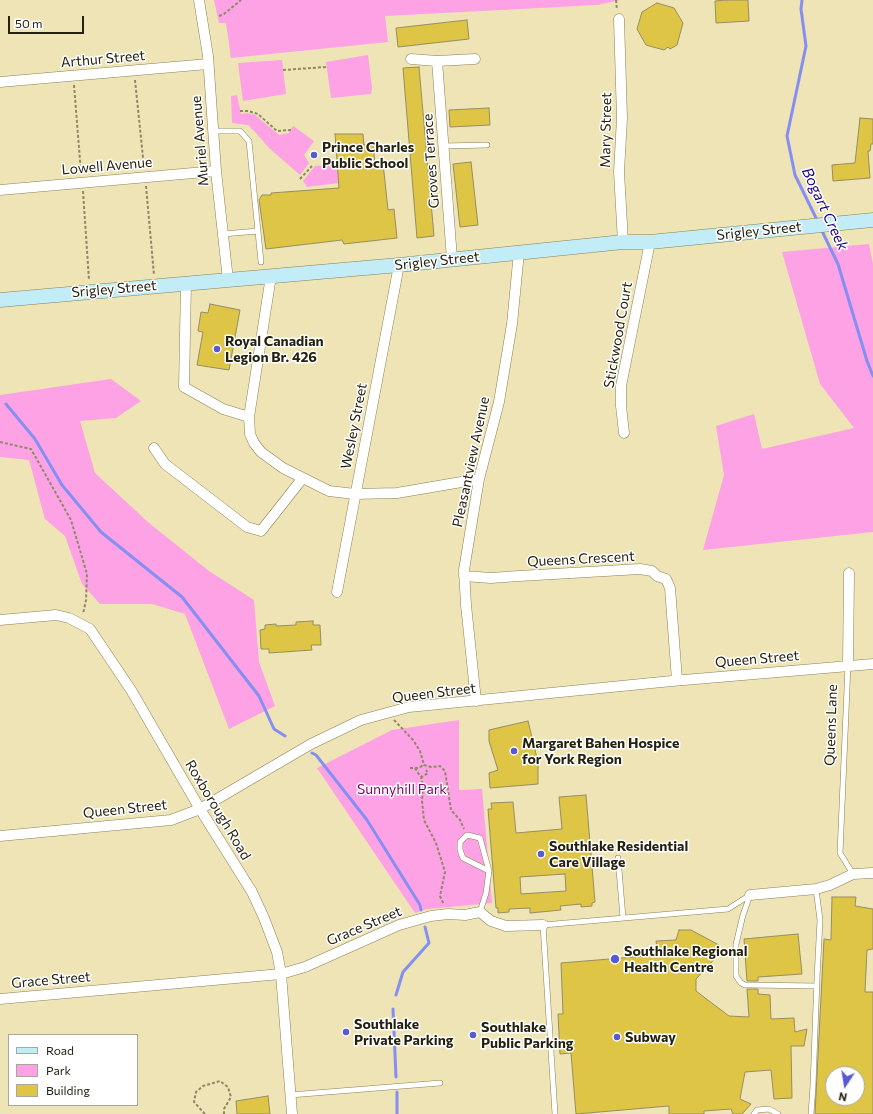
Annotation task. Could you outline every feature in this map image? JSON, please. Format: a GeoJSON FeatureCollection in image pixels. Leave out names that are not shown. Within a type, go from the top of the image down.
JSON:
{"type":"FeatureCollection","features":[{"type":"Feature","properties":{"kind":"street","name":"Muriel Avenue"},"geometry":{"type":"LineString","coordinates":[[199,0],[208,56],[212,131],[228,280]]}},
{"type":"Feature","properties":{"kind":"street","name":"Mary Street"},"geometry":{"type":"LineString","coordinates":[[619,19],[622,118],[619,172],[624,242]]}},
{"type":"Feature","properties":{"kind":"street"},"geometry":{"type":"LineString","coordinates":[[411,59],[437,61],[475,59]]}},
{"type":"Feature","properties":{"kind":"street","name":"Groves Terrace"},"geometry":{"type":"LineString","coordinates":[[437,61],[452,259]]}},
{"type":"Feature","properties":{"kind":"street","name":"Arthur Street"},"geometry":{"type":"LineString","coordinates":[[0,82],[208,64]]}},
{"type":"Feature","properties":{"kind":"street","name":"Lowell Avenue"},"geometry":{"type":"LineString","coordinates":[[0,190],[216,171]]}},
{"type":"Feature","properties":{"kind":"street","name":"Srigley Street"},"geometry":{"type":"LineString","coordinates":[[0,300],[399,265],[624,242],[650,242],[833,224],[872,217]]}},
{"type":"Feature","properties":{"kind":"street","name":"Stickwood Court"},"geometry":{"type":"LineString","coordinates":[[624,434],[621,406],[622,386],[650,242]]}},
{"type":"Feature","properties":{"kind":"street","name":"Pleasantview Avenue"},"geometry":{"type":"LineString","coordinates":[[476,701],[464,576],[479,479],[500,395],[512,324],[519,252]]}},
{"type":"Feature","properties":{"kind":"street","name":"Wesley Street"},"geometry":{"type":"LineString","coordinates":[[337,592],[399,265]]}},
{"type":"Feature","properties":{"kind":"street"},"geometry":{"type":"LineString","coordinates":[[271,276],[249,417],[250,434],[254,443],[261,452],[283,468],[329,492],[355,494],[398,493],[479,479]]}},
{"type":"Feature","properties":{"kind":"street"},"geometry":{"type":"LineString","coordinates":[[186,283],[184,387],[223,409],[249,417]]}},
{"type":"Feature","properties":{"kind":"street"},"geometry":{"type":"LineString","coordinates":[[154,448],[165,464],[247,527],[261,531],[302,479]]}},
{"type":"Feature","properties":{"kind":"street","name":"Queens Crescent"},"geometry":{"type":"LineString","coordinates":[[464,576],[498,577],[640,568],[652,571],[657,576],[666,579],[670,588],[677,680]]}},
{"type":"Feature","properties":{"kind":"street","name":"Queens Lane"},"geometry":{"type":"LineString","coordinates":[[848,665],[849,573]]}},
{"type":"Feature","properties":{"kind":"street","name":"Roxborough Road"},"geometry":{"type":"LineString","coordinates":[[0,620],[56,614],[81,623],[90,629],[131,690],[200,809],[252,892],[277,952],[281,974],[292,1114]]}},
{"type":"Feature","properties":{"kind":"street","name":"Queen Street"},"geometry":{"type":"LineString","coordinates":[[0,836],[171,820],[200,809],[311,744],[361,720],[409,707],[677,680],[873,664]]}},
{"type":"Feature","properties":{"kind":"street"},"geometry":{"type":"LineString","coordinates":[[750,895],[816,889],[830,885],[853,874],[873,873]]}},
{"type":"Feature","properties":{"kind":"street"},"geometry":{"type":"LineString","coordinates":[[480,912],[491,921],[506,926],[543,925]]}},
{"type":"Feature","properties":{"kind":"street","name":"Grace Street"},"geometry":{"type":"LineString","coordinates":[[0,999],[281,974],[305,967],[399,924],[431,916],[448,914],[465,915],[480,912]]}},
{"type":"Feature","properties":{"kind":"lane"},"geometry":{"type":"LineString","coordinates":[[212,131],[240,131],[249,142],[261,262]]}},
{"type":"Feature","properties":{"kind":"lane"},"geometry":{"type":"LineString","coordinates":[[444,146],[487,145]]}},
{"type":"Feature","properties":{"kind":"lane"},"geometry":{"type":"LineString","coordinates":[[222,234],[258,231]]}},
{"type":"Feature","properties":{"kind":"lane","name":"Queens Lane"},"geometry":{"type":"LineString","coordinates":[[848,665],[840,853],[853,874]]}},
{"type":"Feature","properties":{"kind":"lane"},"geometry":{"type":"LineString","coordinates":[[480,912],[486,893],[489,871],[480,838],[467,836],[460,842],[460,850],[463,858],[489,871]]}},
{"type":"Feature","properties":{"kind":"lane"},"geometry":{"type":"LineString","coordinates":[[618,858],[623,918]]}},
{"type":"Feature","properties":{"kind":"lane"},"geometry":{"type":"LineString","coordinates":[[811,1114],[820,920],[816,889]]}},
{"type":"Feature","properties":{"kind":"lane"},"geometry":{"type":"LineString","coordinates":[[555,1114],[543,925],[728,909],[750,895]]}},
{"type":"Feature","properties":{"kind":"lane"},"geometry":{"type":"LineString","coordinates":[[750,895],[743,915],[736,944],[736,976],[745,985],[816,986]]}},
{"type":"Feature","properties":{"kind":"lane"},"geometry":{"type":"LineString","coordinates":[[290,1095],[440,1083]]}},
{"type":"Feature","properties":{"kind":"lane"},"geometry":{"type":"LineString","coordinates":[[754,1114],[757,1110],[769,1109],[778,1114]]}},
{"type":"Feature","properties":{"kind":"path"},"geometry":{"type":"LineString","coordinates":[[219,16],[224,14],[241,0]]}},
{"type":"Feature","properties":{"kind":"path"},"geometry":{"type":"LineString","coordinates":[[283,70],[326,67]]}},
{"type":"Feature","properties":{"kind":"path"},"geometry":{"type":"LineString","coordinates":[[240,111],[248,111],[258,114],[277,131],[291,130]]}},
{"type":"Feature","properties":{"kind":"path"},"geometry":{"type":"LineString","coordinates":[[300,179],[312,166]]}},
{"type":"Feature","properties":{"kind":"path"},"geometry":{"type":"LineString","coordinates":[[0,442],[31,449],[71,520],[87,574],[86,600],[81,623]]}},
{"type":"Feature","properties":{"kind":"path"},"geometry":{"type":"LineString","coordinates":[[386,713],[413,740],[420,751],[428,773],[422,777]]}},
{"type":"Feature","properties":{"kind":"path"},"geometry":{"type":"LineString","coordinates":[[410,768],[422,767],[424,765]]}},
{"type":"Feature","properties":{"kind":"path"},"geometry":{"type":"LineString","coordinates":[[426,769],[440,766],[445,771],[451,810],[460,820],[467,836]]}},
{"type":"Feature","properties":{"kind":"path"},"geometry":{"type":"LineString","coordinates":[[415,768],[422,777],[424,820],[436,843],[445,872],[440,896],[448,914]]}},
{"type":"Feature","properties":{"kind":"path"},"geometry":{"type":"LineString","coordinates":[[205,1114],[194,1102],[196,1092],[203,1086],[220,1081],[228,1087],[231,1097],[224,1109],[224,1114]]}},
{"type":"Feature","properties":{"kind":"green space"},"geometry":{"type":"Polygon","coordinates":[[[214,0],[620,0],[597,5],[385,16],[388,42],[231,58],[226,23],[219,23],[214,0]]]}},
{"type":"Feature","properties":{"kind":"green space"},"geometry":{"type":"Polygon","coordinates":[[[368,55],[372,88],[371,94],[331,98],[326,62],[368,55]]]}},
{"type":"Feature","properties":{"kind":"green space"},"geometry":{"type":"Polygon","coordinates":[[[282,60],[286,94],[243,101],[238,63],[282,60]]]}},
{"type":"Feature","properties":{"kind":"green space"},"geometry":{"type":"Polygon","coordinates":[[[237,95],[241,114],[247,113],[255,115],[279,135],[289,133],[293,126],[314,141],[304,155],[309,163],[300,175],[269,148],[248,125],[232,123],[231,96],[237,95]]]}},
{"type":"Feature","properties":{"kind":"green space"},"geometry":{"type":"Polygon","coordinates":[[[337,164],[339,183],[307,187],[303,181],[315,166],[337,164]]]}},
{"type":"Feature","properties":{"kind":"green space"},"geometry":{"type":"Polygon","coordinates":[[[869,244],[873,264],[873,532],[703,550],[724,475],[716,426],[754,414],[762,449],[854,428],[820,384],[782,252],[869,244]]]}},
{"type":"Feature","properties":{"kind":"green space"},"geometry":{"type":"Polygon","coordinates":[[[111,379],[141,401],[116,418],[80,421],[95,473],[149,523],[209,571],[254,600],[259,662],[275,706],[229,729],[185,614],[152,604],[100,604],[82,584],[65,536],[45,519],[29,460],[0,457],[0,395],[111,379]]]}},
{"type":"Feature","properties":{"kind":"green space","name":"Sunnyhill Park"},"geometry":{"type":"Polygon","coordinates":[[[459,720],[459,790],[482,789],[492,903],[427,909],[415,913],[317,768],[392,730],[459,720]]]}},
{"type":"Feature","properties":{"kind":"building"},"geometry":{"type":"Polygon","coordinates":[[[748,0],[749,21],[716,23],[715,1],[748,0]]]}},
{"type":"Feature","properties":{"kind":"building"},"geometry":{"type":"Polygon","coordinates":[[[657,3],[674,8],[683,23],[677,45],[670,49],[668,47],[664,50],[646,45],[637,29],[642,12],[657,3]]]}},
{"type":"Feature","properties":{"kind":"building"},"geometry":{"type":"Polygon","coordinates":[[[467,20],[469,39],[398,47],[396,28],[467,20]]]}},
{"type":"Feature","properties":{"kind":"building"},"geometry":{"type":"Polygon","coordinates":[[[419,67],[434,236],[417,238],[403,68],[419,67]]]}},
{"type":"Feature","properties":{"kind":"building"},"geometry":{"type":"Polygon","coordinates":[[[489,108],[490,125],[450,127],[449,110],[489,108]]]}},
{"type":"Feature","properties":{"kind":"building"},"geometry":{"type":"Polygon","coordinates":[[[860,118],[873,119],[873,144],[871,144],[870,151],[868,151],[870,178],[833,181],[832,165],[855,163],[860,118]]]}},
{"type":"Feature","properties":{"kind":"building"},"geometry":{"type":"Polygon","coordinates":[[[335,134],[363,134],[364,145],[373,145],[375,163],[383,163],[388,210],[394,209],[397,238],[344,244],[342,240],[266,249],[259,200],[262,195],[339,188],[335,134]]]}},
{"type":"Feature","properties":{"kind":"building"},"geometry":{"type":"Polygon","coordinates":[[[471,162],[478,225],[460,227],[453,164],[471,162]]]}},
{"type":"Feature","properties":{"kind":"building","name":"Royal Canadian Legion Br. 426"},"geometry":{"type":"Polygon","coordinates":[[[210,304],[240,310],[229,370],[197,365],[203,332],[198,331],[201,312],[208,313],[210,304]]]}},
{"type":"Feature","properties":{"kind":"building"},"geometry":{"type":"Polygon","coordinates":[[[313,621],[313,625],[320,625],[321,645],[311,645],[312,650],[269,653],[269,649],[261,649],[260,630],[265,629],[265,625],[296,625],[296,622],[313,621]]]}},
{"type":"Feature","properties":{"kind":"building","name":"Margaret Bahen Hospice for York Region"},"geometry":{"type":"Polygon","coordinates":[[[528,721],[538,762],[538,784],[490,788],[489,773],[498,770],[489,741],[489,730],[528,721]]]}},
{"type":"Feature","properties":{"kind":"building","name":"Southlake Residential Care Village"},"geometry":{"type":"Polygon","coordinates":[[[586,795],[595,902],[592,903],[592,906],[581,907],[581,904],[560,906],[561,910],[530,913],[530,908],[509,909],[509,912],[498,913],[498,908],[496,908],[488,809],[492,809],[491,803],[513,802],[516,833],[562,829],[559,797],[586,795]],[[565,874],[520,877],[521,894],[566,891],[565,874]]]}},
{"type":"Feature","properties":{"kind":"building"},"geometry":{"type":"Polygon","coordinates":[[[832,897],[856,897],[855,906],[873,909],[873,949],[867,950],[865,992],[873,992],[873,1114],[815,1114],[824,939],[831,940],[832,897]]]}},
{"type":"Feature","properties":{"kind":"building","name":"Southlake Regional Health Centre"},"geometry":{"type":"Polygon","coordinates":[[[679,930],[691,930],[719,945],[720,953],[696,979],[696,991],[729,1016],[749,1017],[747,989],[758,989],[758,994],[770,995],[771,1019],[794,1018],[795,1032],[807,1029],[804,1046],[791,1046],[792,1098],[774,1099],[771,1070],[745,1072],[740,1099],[751,1104],[742,1114],[733,1114],[731,1109],[704,1111],[704,1114],[669,1114],[669,1106],[576,1114],[571,1053],[560,1054],[558,1014],[563,1014],[561,963],[658,955],[656,941],[676,940],[679,930]]]}},
{"type":"Feature","properties":{"kind":"building"},"geometry":{"type":"Polygon","coordinates":[[[798,934],[802,974],[758,977],[758,981],[747,981],[744,939],[798,934]]]}},
{"type":"Feature","properties":{"kind":"building"},"geometry":{"type":"Polygon","coordinates":[[[268,1096],[270,1114],[237,1114],[236,1101],[268,1096]]]}},
{"type":"Feature","properties":{"kind":"waterway","name":"Bogart Creek"},"geometry":{"type":"LineString","coordinates":[[802,0],[801,9],[806,46],[787,136],[795,175],[818,222]]}},
{"type":"Feature","properties":{"kind":"waterway","name":"Bogart Creek"},"geometry":{"type":"LineString","coordinates":[[821,229],[838,264],[867,361],[873,376]]}},
{"type":"Feature","properties":{"kind":"waterway"},"geometry":{"type":"LineString","coordinates":[[6,404],[35,439],[62,485],[101,532],[182,597],[259,696],[274,729],[285,736]]}},
{"type":"Feature","properties":{"kind":"waterway"},"geometry":{"type":"LineString","coordinates":[[312,753],[316,755],[367,820],[420,905],[421,910]]}},
{"type":"Feature","properties":{"kind":"waterway"},"geometry":{"type":"LineString","coordinates":[[396,995],[403,972],[429,943],[425,927]]}},
{"type":"Feature","properties":{"kind":"waterway"},"geometry":{"type":"LineString","coordinates":[[393,1009],[396,1077]]}},
{"type":"Feature","properties":{"kind":"waterway"},"geometry":{"type":"LineString","coordinates":[[397,1092],[397,1114]]}},
{"type":"Feature","properties":{"kind":"place","name":"Prince Charles Public School"},"geometry":{"type":"Point","coordinates":[314,155]}},
{"type":"Feature","properties":{"kind":"place","name":"Royal Canadian Legion Br. 426"},"geometry":{"type":"Point","coordinates":[217,349]}},
{"type":"Feature","properties":{"kind":"place","name":"Margaret Bahen Hospice for York Region"},"geometry":{"type":"Point","coordinates":[514,751]}},
{"type":"Feature","properties":{"kind":"place","name":"Southlake Residential Care Village"},"geometry":{"type":"Point","coordinates":[541,854]}},
{"type":"Feature","properties":{"kind":"place","name":"Southlake Regional Health Centre"},"geometry":{"type":"Point","coordinates":[615,959]}},
{"type":"Feature","properties":{"kind":"place","name":"Southlake Private Parking"},"geometry":{"type":"Point","coordinates":[346,1032]}},
{"type":"Feature","properties":{"kind":"place","name":"Southlake Public Parking"},"geometry":{"type":"Point","coordinates":[473,1035]}},
{"type":"Feature","properties":{"kind":"place","name":"Subway"},"geometry":{"type":"Point","coordinates":[617,1037]}}]}
